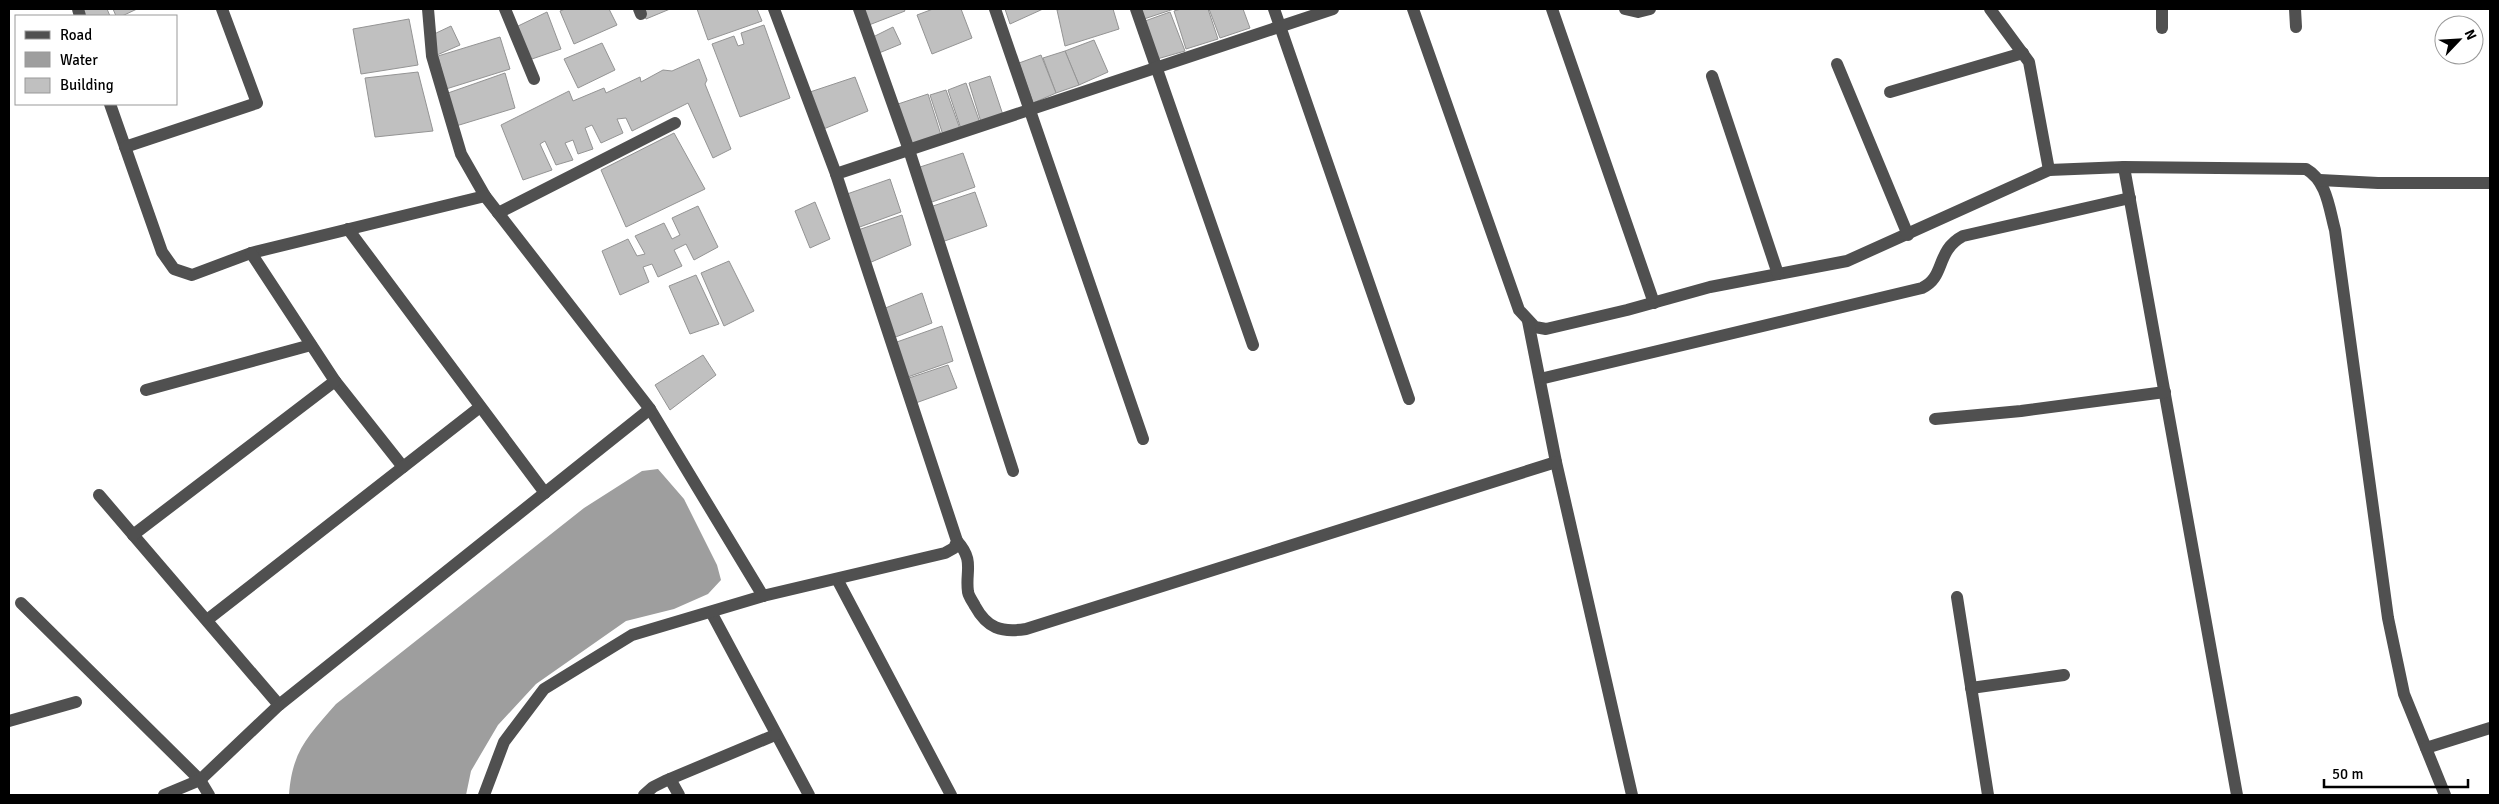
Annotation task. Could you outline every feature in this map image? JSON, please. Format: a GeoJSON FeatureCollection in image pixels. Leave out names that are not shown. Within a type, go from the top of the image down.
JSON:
{"type":"FeatureCollection","features":[{"type":"Feature","properties":{"kind":"street"},"geometry":{"type":"LineString","coordinates":[[125,147],[257,103],[222,9]]}},
{"type":"Feature","properties":{"kind":"street"},"geometry":{"type":"LineString","coordinates":[[428,9],[432,56],[461,154],[485,196],[650,409],[763,596]]}},
{"type":"Feature","properties":{"kind":"street"},"geometry":{"type":"LineString","coordinates":[[505,9],[534,80]]}},
{"type":"Feature","properties":{"kind":"street"},"geometry":{"type":"LineString","coordinates":[[774,9],[836,174],[958,541],[967,555],[970,564],[968,593],[982,619],[1008,632],[1026,629],[1556,462]]}},
{"type":"Feature","properties":{"kind":"street"},"geometry":{"type":"LineString","coordinates":[[859,9],[909,150],[1013,471]]}},
{"type":"Feature","properties":{"kind":"street"},"geometry":{"type":"LineString","coordinates":[[996,9],[1143,439]]}},
{"type":"Feature","properties":{"kind":"street"},"geometry":{"type":"LineString","coordinates":[[1136,9],[1253,345]]}},
{"type":"Feature","properties":{"kind":"street"},"geometry":{"type":"LineString","coordinates":[[1274,9],[1409,399]]}},
{"type":"Feature","properties":{"kind":"street"},"geometry":{"type":"LineString","coordinates":[[836,174],[1030,108],[1334,9]]}},
{"type":"Feature","properties":{"kind":"street"},"geometry":{"type":"LineString","coordinates":[[1413,9],[1519,310],[1535,327],[1546,329],[1654,303],[1710,287],[1847,260],[1908,235],[2049,170],[2124,167],[2306,169],[2320,180],[2335,230],[2388,618],[2404,694],[2445,795]]}},
{"type":"Feature","properties":{"kind":"street"},"geometry":{"type":"LineString","coordinates":[[1552,9],[1654,303]]}},
{"type":"Feature","properties":{"kind":"street"},"geometry":{"type":"LineString","coordinates":[[1625,9],[1638,12],[1650,9]]}},
{"type":"Feature","properties":{"kind":"street"},"geometry":{"type":"LineString","coordinates":[[1990,9],[2030,62],[2049,170]]}},
{"type":"Feature","properties":{"kind":"street"},"geometry":{"type":"LineString","coordinates":[[2162,9],[2162,28]]}},
{"type":"Feature","properties":{"kind":"street"},"geometry":{"type":"LineString","coordinates":[[2295,9],[2296,27]]}},
{"type":"Feature","properties":{"kind":"street"},"geometry":{"type":"LineString","coordinates":[[1890,92],[2023,53]]}},
{"type":"Feature","properties":{"kind":"street"},"geometry":{"type":"LineString","coordinates":[[1837,64],[1908,235]]}},
{"type":"Feature","properties":{"kind":"street"},"geometry":{"type":"LineString","coordinates":[[1712,76],[1778,274]]}},
{"type":"Feature","properties":{"kind":"street"},"geometry":{"type":"LineString","coordinates":[[110,105],[162,252],[174,269],[192,275],[250,252],[485,196]]}},
{"type":"Feature","properties":{"kind":"street"},"geometry":{"type":"LineString","coordinates":[[498,213],[674,123]]}},
{"type":"Feature","properties":{"kind":"street"},"geometry":{"type":"LineString","coordinates":[[2124,167],[2237,795]]}},
{"type":"Feature","properties":{"kind":"street"},"geometry":{"type":"LineString","coordinates":[[2320,180],[2378,183],[2490,183]]}},
{"type":"Feature","properties":{"kind":"street"},"geometry":{"type":"LineString","coordinates":[[1540,379],[1922,288],[1930,284],[1936,276],[1947,248],[1963,236],[2130,198]]}},
{"type":"Feature","properties":{"kind":"street"},"geometry":{"type":"LineString","coordinates":[[348,229],[545,493]]}},
{"type":"Feature","properties":{"kind":"street"},"geometry":{"type":"LineString","coordinates":[[250,252],[335,381],[403,467]]}},
{"type":"Feature","properties":{"kind":"street"},"geometry":{"type":"LineString","coordinates":[[1528,321],[1556,462],[1632,795]]}},
{"type":"Feature","properties":{"kind":"street"},"geometry":{"type":"LineString","coordinates":[[146,390],[311,345]]}},
{"type":"Feature","properties":{"kind":"street"},"geometry":{"type":"LineString","coordinates":[[133,534],[335,381]]}},
{"type":"Feature","properties":{"kind":"street"},"geometry":{"type":"LineString","coordinates":[[1935,419],[2021,411],[2165,392]]}},
{"type":"Feature","properties":{"kind":"street"},"geometry":{"type":"LineString","coordinates":[[207,620],[480,407]]}},
{"type":"Feature","properties":{"kind":"street"},"geometry":{"type":"LineString","coordinates":[[164,795],[200,780],[279,705],[650,409]]}},
{"type":"Feature","properties":{"kind":"street"},"geometry":{"type":"LineString","coordinates":[[99,495],[279,705]]}},
{"type":"Feature","properties":{"kind":"street"},"geometry":{"type":"LineString","coordinates":[[484,795],[504,742],[544,689],[632,635],[763,596],[944,553],[954,548],[958,541]]}},
{"type":"Feature","properties":{"kind":"street"},"geometry":{"type":"LineString","coordinates":[[836,579],[951,795]]}},
{"type":"Feature","properties":{"kind":"street"},"geometry":{"type":"LineString","coordinates":[[1957,597],[1988,795]]}},
{"type":"Feature","properties":{"kind":"street"},"geometry":{"type":"LineString","coordinates":[[21,603],[200,780],[209,795]]}},
{"type":"Feature","properties":{"kind":"street"},"geometry":{"type":"LineString","coordinates":[[711,612],[775,735],[809,795]]}},
{"type":"Feature","properties":{"kind":"street"},"geometry":{"type":"LineString","coordinates":[[1971,688],[2064,675]]}},
{"type":"Feature","properties":{"kind":"street"},"geometry":{"type":"LineString","coordinates":[[9,721],[76,702]]}},
{"type":"Feature","properties":{"kind":"street"},"geometry":{"type":"LineString","coordinates":[[2426,748],[2490,728]]}},
{"type":"Feature","properties":{"kind":"street"},"geometry":{"type":"LineString","coordinates":[[644,795],[653,787],[670,779],[775,735]]}},
{"type":"Feature","properties":{"kind":"street"},"geometry":{"type":"LineString","coordinates":[[670,779],[679,795]]}},
{"type":"Feature","properties":{"kind":"water"},"geometry":{"type":"Polygon","coordinates":[[[658,469],[684,499],[717,565],[721,580],[708,594],[674,609],[626,621],[536,684],[498,725],[471,771],[466,795],[289,795],[294,767],[303,745],[336,704],[584,508],[642,471],[658,469]]]}},
{"type":"Feature","properties":{"kind":"building"},"geometry":{"type":"Polygon","coordinates":[[[81,9],[107,9],[110,15],[84,15],[81,9]]]}},
{"type":"Feature","properties":{"kind":"building"},"geometry":{"type":"Polygon","coordinates":[[[113,9],[137,9],[124,15],[116,15],[113,9]]]}},
{"type":"Feature","properties":{"kind":"building"},"geometry":{"type":"Polygon","coordinates":[[[565,9],[609,9],[617,25],[574,44],[560,11],[565,9]]]}},
{"type":"Feature","properties":{"kind":"building"},"geometry":{"type":"Polygon","coordinates":[[[642,9],[670,9],[646,19],[642,9]]]}},
{"type":"Feature","properties":{"kind":"building"},"geometry":{"type":"Polygon","coordinates":[[[697,9],[757,9],[762,21],[708,40],[697,9]]]}},
{"type":"Feature","properties":{"kind":"building"},"geometry":{"type":"Polygon","coordinates":[[[864,9],[904,9],[905,11],[869,25],[864,9]]]}},
{"type":"Feature","properties":{"kind":"building"},"geometry":{"type":"Polygon","coordinates":[[[933,9],[961,9],[972,38],[932,54],[917,15],[933,9]]]}},
{"type":"Feature","properties":{"kind":"building"},"geometry":{"type":"Polygon","coordinates":[[[1005,9],[1043,9],[1010,24],[1005,9]]]}},
{"type":"Feature","properties":{"kind":"building"},"geometry":{"type":"Polygon","coordinates":[[[1113,9],[1119,29],[1065,46],[1057,10],[1113,9]]]}},
{"type":"Feature","properties":{"kind":"building"},"geometry":{"type":"Polygon","coordinates":[[[1141,9],[1174,9],[1144,19],[1141,9]]]}},
{"type":"Feature","properties":{"kind":"building"},"geometry":{"type":"Polygon","coordinates":[[[1181,9],[1208,9],[1218,39],[1186,49],[1174,11],[1181,9]]]}},
{"type":"Feature","properties":{"kind":"building"},"geometry":{"type":"Polygon","coordinates":[[[1209,9],[1243,9],[1250,28],[1220,38],[1209,9]]]}},
{"type":"Feature","properties":{"kind":"building"},"geometry":{"type":"Polygon","coordinates":[[[547,12],[561,49],[529,60],[516,27],[547,12]]]}},
{"type":"Feature","properties":{"kind":"building"},"geometry":{"type":"Polygon","coordinates":[[[1170,12],[1185,51],[1157,59],[1145,21],[1170,12]]]}},
{"type":"Feature","properties":{"kind":"building"},"geometry":{"type":"Polygon","coordinates":[[[409,19],[418,65],[361,74],[353,29],[409,19]]]}},
{"type":"Feature","properties":{"kind":"building"},"geometry":{"type":"Polygon","coordinates":[[[764,25],[790,98],[740,117],[712,44],[734,36],[738,46],[744,44],[741,33],[764,25]]]}},
{"type":"Feature","properties":{"kind":"building"},"geometry":{"type":"Polygon","coordinates":[[[451,26],[460,45],[437,55],[432,35],[451,26]]]}},
{"type":"Feature","properties":{"kind":"building"},"geometry":{"type":"Polygon","coordinates":[[[893,27],[901,44],[879,53],[873,37],[893,27]]]}},
{"type":"Feature","properties":{"kind":"building"},"geometry":{"type":"Polygon","coordinates":[[[500,37],[510,69],[446,89],[438,56],[500,37]]]}},
{"type":"Feature","properties":{"kind":"building"},"geometry":{"type":"Polygon","coordinates":[[[1094,40],[1108,72],[1079,85],[1065,51],[1094,40]]]}},
{"type":"Feature","properties":{"kind":"building"},"geometry":{"type":"Polygon","coordinates":[[[602,43],[615,70],[578,88],[564,59],[602,43]]]}},
{"type":"Feature","properties":{"kind":"building"},"geometry":{"type":"Polygon","coordinates":[[[1065,51],[1079,85],[1056,93],[1043,58],[1065,51]]]}},
{"type":"Feature","properties":{"kind":"building"},"geometry":{"type":"Polygon","coordinates":[[[1041,55],[1056,93],[1033,103],[1019,63],[1041,55]]]}},
{"type":"Feature","properties":{"kind":"building"},"geometry":{"type":"Polygon","coordinates":[[[699,59],[707,80],[705,84],[731,149],[713,158],[688,103],[632,131],[626,118],[617,119],[623,133],[601,143],[592,125],[585,128],[593,149],[578,154],[573,140],[565,143],[573,160],[556,165],[545,141],[540,144],[552,170],[523,180],[501,125],[569,91],[573,101],[604,88],[606,93],[640,77],[641,82],[663,70],[672,71],[699,59]]]}},
{"type":"Feature","properties":{"kind":"building"},"geometry":{"type":"Polygon","coordinates":[[[418,72],[433,131],[375,137],[365,78],[418,72]]]}},
{"type":"Feature","properties":{"kind":"building"},"geometry":{"type":"Polygon","coordinates":[[[505,73],[515,108],[456,126],[448,93],[505,73]]]}},
{"type":"Feature","properties":{"kind":"building"},"geometry":{"type":"Polygon","coordinates":[[[990,76],[1003,115],[981,122],[969,83],[990,76]]]}},
{"type":"Feature","properties":{"kind":"building"},"geometry":{"type":"Polygon","coordinates":[[[855,77],[868,111],[821,130],[807,93],[855,77]]]}},
{"type":"Feature","properties":{"kind":"building"},"geometry":{"type":"Polygon","coordinates":[[[966,83],[980,123],[961,129],[948,90],[966,83]]]}},
{"type":"Feature","properties":{"kind":"building"},"geometry":{"type":"Polygon","coordinates":[[[946,90],[960,129],[943,135],[930,95],[946,90]]]}},
{"type":"Feature","properties":{"kind":"building"},"geometry":{"type":"Polygon","coordinates":[[[928,94],[941,135],[909,146],[895,105],[928,94]]]}},
{"type":"Feature","properties":{"kind":"building"},"geometry":{"type":"Polygon","coordinates":[[[674,133],[705,189],[626,227],[601,170],[674,133]]]}},
{"type":"Feature","properties":{"kind":"building"},"geometry":{"type":"Polygon","coordinates":[[[963,153],[975,187],[929,203],[917,168],[963,153]]]}},
{"type":"Feature","properties":{"kind":"building"},"geometry":{"type":"Polygon","coordinates":[[[890,179],[901,212],[857,228],[847,194],[890,179]]]}},
{"type":"Feature","properties":{"kind":"building"},"geometry":{"type":"Polygon","coordinates":[[[975,192],[987,226],[939,243],[930,207],[975,192]]]}},
{"type":"Feature","properties":{"kind":"building"},"geometry":{"type":"Polygon","coordinates":[[[815,202],[830,239],[810,248],[795,211],[815,202]]]}},
{"type":"Feature","properties":{"kind":"building"},"geometry":{"type":"Polygon","coordinates":[[[698,206],[718,247],[694,260],[686,244],[674,250],[682,266],[658,277],[652,264],[643,267],[649,282],[620,295],[602,251],[628,239],[637,256],[645,254],[635,236],[664,223],[672,239],[680,235],[672,218],[698,206]]]}},
{"type":"Feature","properties":{"kind":"building"},"geometry":{"type":"Polygon","coordinates":[[[902,215],[911,245],[869,263],[858,230],[902,215]]]}},
{"type":"Feature","properties":{"kind":"building"},"geometry":{"type":"Polygon","coordinates":[[[729,261],[754,311],[724,326],[701,273],[729,261]]]}},
{"type":"Feature","properties":{"kind":"building"},"geometry":{"type":"Polygon","coordinates":[[[696,275],[719,324],[690,334],[669,286],[696,275]]]}},
{"type":"Feature","properties":{"kind":"building"},"geometry":{"type":"Polygon","coordinates":[[[922,293],[932,323],[893,338],[883,309],[922,293]]]}},
{"type":"Feature","properties":{"kind":"building"},"geometry":{"type":"Polygon","coordinates":[[[942,326],[953,361],[905,378],[894,343],[942,326]]]}},
{"type":"Feature","properties":{"kind":"building"},"geometry":{"type":"Polygon","coordinates":[[[703,355],[716,375],[670,410],[655,385],[703,355]]]}},
{"type":"Feature","properties":{"kind":"building"},"geometry":{"type":"Polygon","coordinates":[[[948,365],[957,388],[913,404],[906,379],[948,365]]]}}]}
